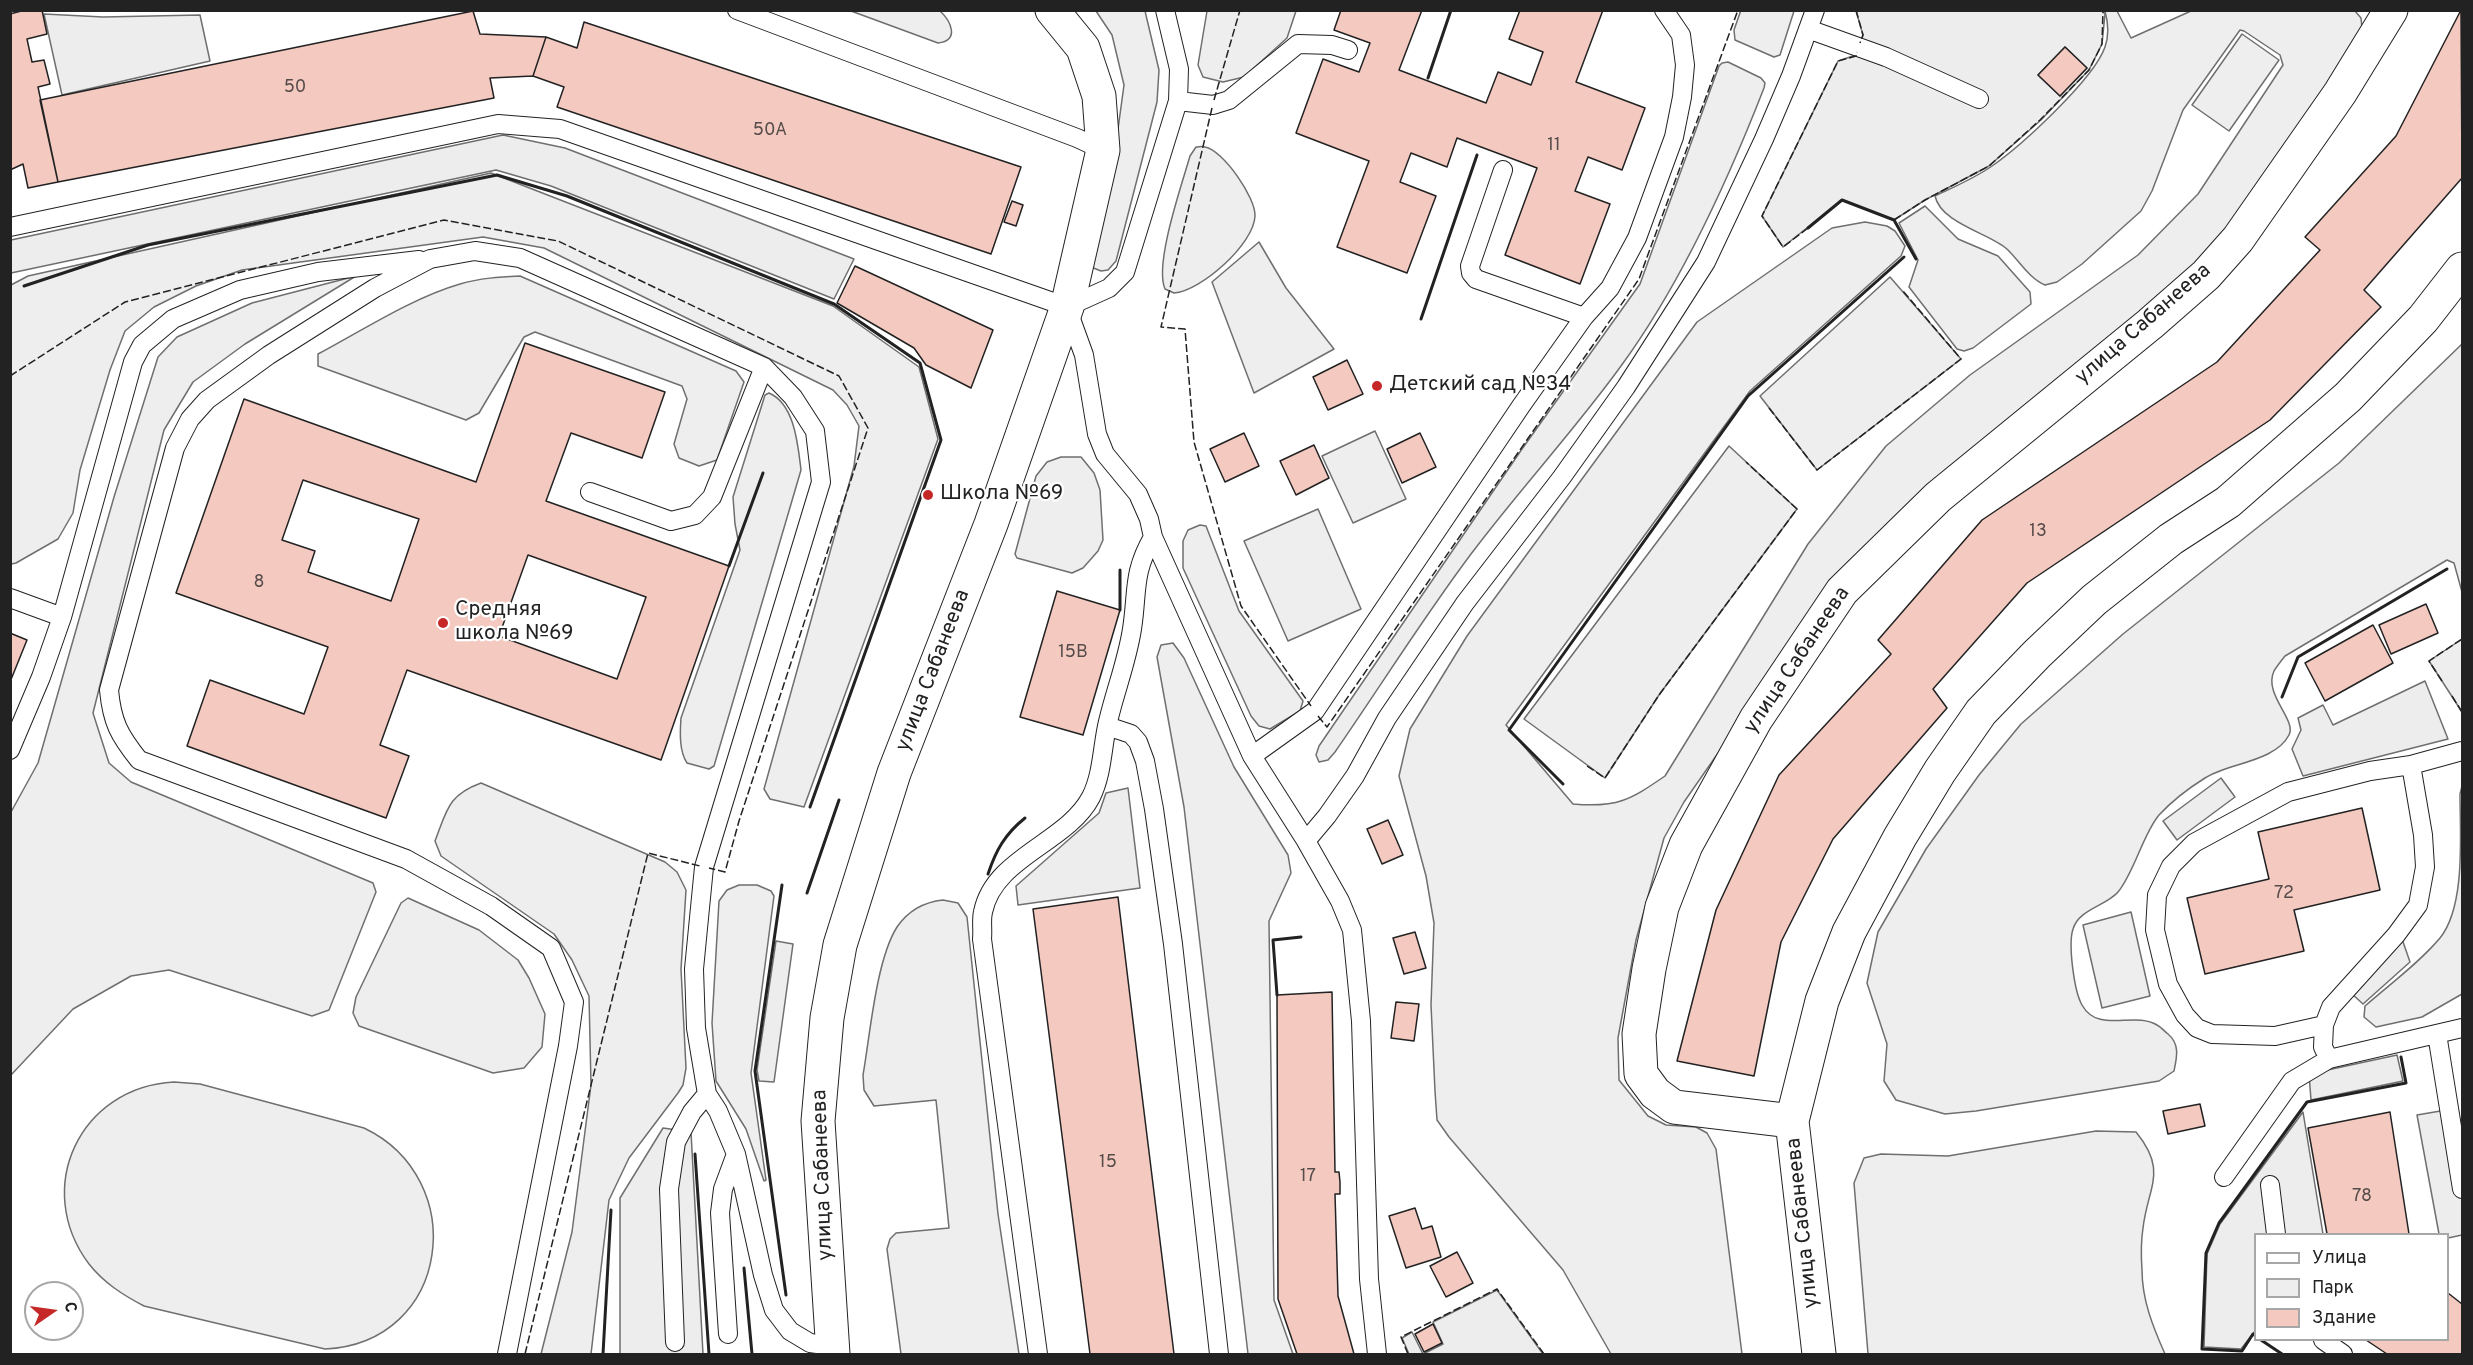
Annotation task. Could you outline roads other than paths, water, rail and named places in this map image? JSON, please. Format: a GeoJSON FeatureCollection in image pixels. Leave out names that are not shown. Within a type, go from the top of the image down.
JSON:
{"type":"FeatureCollection","features":[{"type":"Feature","properties":{"kind":"street","name":"улица Сабанеева"},"geometry":{"type":"LineString","coordinates":[[833,1350],[818,1121],[827,1018],[840,945],[894,773],[991,524],[1067,307],[1103,150],[1099,96],[1083,48],[1052,10]]}},
{"type":"Feature","properties":{"kind":"street","name":"улица Сабанеева"},"geometry":{"type":"LineString","coordinates":[[1819,1354],[1792,1121],[1674,1107],[1655,1093],[1641,1074],[1639,1034],[1649,969],[1662,907],[1686,844],[1756,719],[1842,591],[1938,497],[2150,324],[2206,275],[2251,219],[2340,93],[2391,10]]}},
{"type":"Feature","properties":{"kind":"street"},"geometry":{"type":"LineString","coordinates":[[1792,1121],[1822,1001],[1849,932],[1940,771],[1981,712],[2094,600],[2172,539],[2228,502],[2349,397],[2423,319],[2463,269]]}},
{"type":"Feature","properties":{"kind":"lane"},"geometry":{"type":"LineString","coordinates":[[737,10],[1077,138],[1103,150]]}},
{"type":"Feature","properties":{"kind":"lane"},"geometry":{"type":"LineString","coordinates":[[10,227],[498,124],[560,129],[1067,307],[1109,288],[1125,272],[1178,101],[1179,69],[1165,10]]}},
{"type":"Feature","properties":{"kind":"lane"},"geometry":{"type":"LineString","coordinates":[[1252,756],[1315,711],[1584,317],[1610,288],[1637,238],[1674,137],[1685,65],[1680,35],[1664,10]]}},
{"type":"Feature","properties":{"kind":"lane"},"geometry":{"type":"LineString","coordinates":[[1306,841],[1355,776],[1387,718],[1465,603],[1562,477],[1626,387],[1706,262],[1768,128],[1815,10]]}},
{"type":"Feature","properties":{"kind":"lane"},"geometry":{"type":"LineString","coordinates":[[1808,29],[1886,57],[1979,99]]}},
{"type":"Feature","properties":{"kind":"lane"},"geometry":{"type":"LineString","coordinates":[[1178,101],[1213,105],[1229,100],[1298,44],[1332,45],[1348,50]]}},
{"type":"Feature","properties":{"kind":"lane"},"geometry":{"type":"LineString","coordinates":[[1503,170],[1470,266],[1471,273],[1476,279],[1584,317]]}},
{"type":"Feature","properties":{"kind":"lane"},"geometry":{"type":"LineString","coordinates":[[10,750],[41,677],[62,617],[133,362],[142,345],[173,319],[240,290],[318,272],[430,259],[475,251],[520,258],[764,367],[793,396],[815,431],[821,482],[704,867],[694,969],[696,1028],[707,1094],[718,1111],[736,1154],[763,1275],[774,1310],[790,1331],[810,1343],[833,1350]]}},
{"type":"Feature","properties":{"kind":"lane"},"geometry":{"type":"LineString","coordinates":[[430,259],[375,288],[269,355],[207,400],[190,419],[175,448],[109,690],[111,714],[121,738],[139,760],[406,858],[491,906],[551,948],[574,1002],[568,1046],[507,1354]]}},
{"type":"Feature","properties":{"kind":"lane"},"geometry":{"type":"LineString","coordinates":[[1067,307],[1084,355],[1097,434],[1105,453],[1138,494],[1149,519],[1153,537],[1252,756],[1306,841],[1340,901],[1352,930],[1361,1021],[1370,1279],[1377,1354]]}},
{"type":"Feature","properties":{"kind":"lane"},"geometry":{"type":"LineString","coordinates":[[590,492],[671,521],[695,515],[712,497],[764,367]]}},
{"type":"Feature","properties":{"kind":"lane"},"geometry":{"type":"LineString","coordinates":[[1038,1354],[982,939],[983,912],[991,892],[1015,864],[1074,820],[1090,799],[1098,781],[1107,726],[1132,629],[1137,572],[1153,537]]}},
{"type":"Feature","properties":{"kind":"lane"},"geometry":{"type":"LineString","coordinates":[[10,598],[62,617]]}},
{"type":"Feature","properties":{"kind":"lane"},"geometry":{"type":"LineString","coordinates":[[1107,726],[1131,734],[1138,742],[1145,760],[1154,809],[1173,944],[1219,1354]]}},
{"type":"Feature","properties":{"kind":"lane"},"geometry":{"type":"LineString","coordinates":[[2324,1025],[2275,1036],[2212,1034],[2197,1028],[2185,1016],[2168,984],[2155,930],[2157,895],[2171,866],[2194,843],[2288,792],[2463,751]]}},
{"type":"Feature","properties":{"kind":"lane"},"geometry":{"type":"LineString","coordinates":[[2330,1059],[2323,1047],[2324,1025],[2331,1007],[2396,935],[2418,905],[2425,867],[2423,835],[2411,765]]}},
{"type":"Feature","properties":{"kind":"lane"},"geometry":{"type":"LineString","coordinates":[[2224,1177],[2292,1081],[2330,1059],[2463,1028]]}},
{"type":"Feature","properties":{"kind":"lane"},"geometry":{"type":"LineString","coordinates":[[2436,1034],[2463,1189]]}},
{"type":"Feature","properties":{"kind":"lane"},"geometry":{"type":"LineString","coordinates":[[675,1342],[669,1189],[676,1142],[692,1112],[707,1094]]}},
{"type":"Feature","properties":{"kind":"lane"},"geometry":{"type":"LineString","coordinates":[[728,1334],[720,1213],[723,1189],[736,1154]]}},
{"type":"Feature","properties":{"kind":"lane"},"geometry":{"type":"LineString","coordinates":[[2270,1185],[2276,1233]]}},
{"type":"Feature","properties":{"kind":"lane"},"geometry":{"type":"LineString","coordinates":[[2324,1341],[2343,1354]]}},
{"type":"Feature","properties":{"kind":"place","name":"Детский сад №34"},"geometry":{"type":"Point","coordinates":[1377,386]}},
{"type":"Feature","properties":{"kind":"place","name":"Школа №69"},"geometry":{"type":"Point","coordinates":[928,495]}},
{"type":"Feature","properties":{"kind":"place","name":"Средняя школа №69"},"geometry":{"type":"Point","coordinates":[443,623]}}]}
